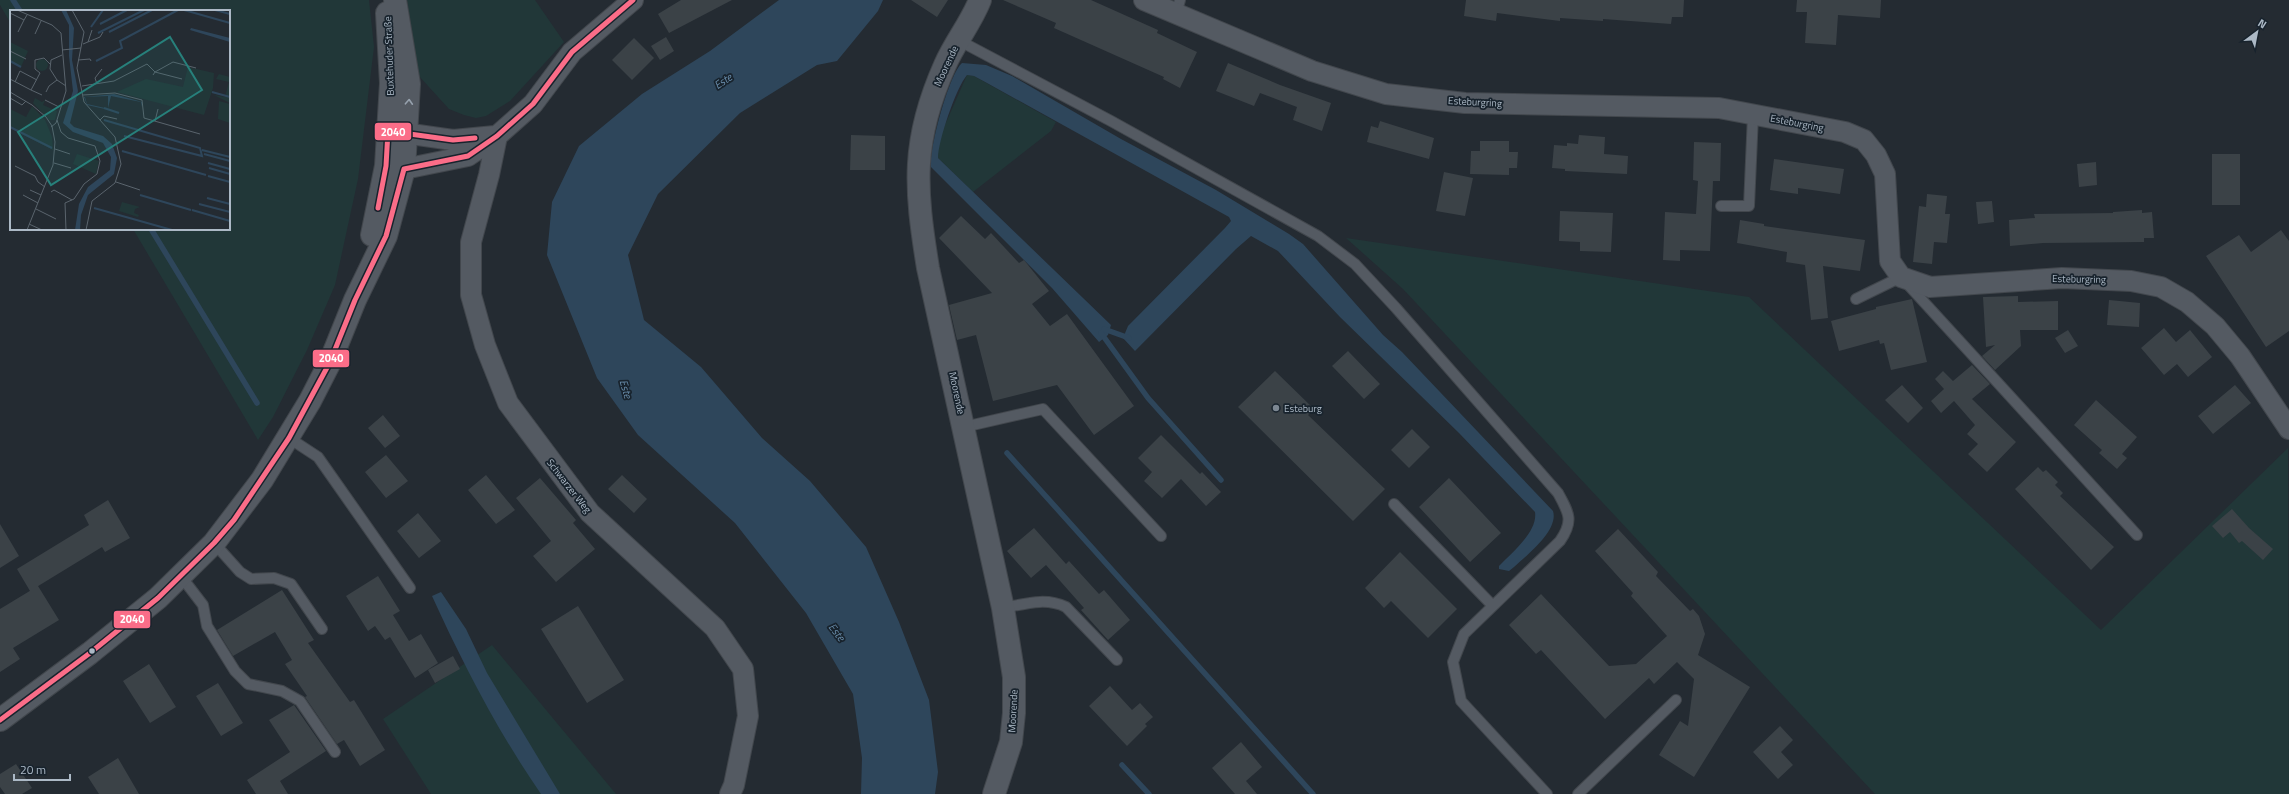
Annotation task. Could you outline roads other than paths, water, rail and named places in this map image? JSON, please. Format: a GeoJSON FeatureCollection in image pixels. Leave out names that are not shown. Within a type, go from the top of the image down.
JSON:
{"type":"FeatureCollection","features":[{"type":"Feature","properties":{"kind":"street","name":"Buxtehuder Straße"},"geometry":{"type":"LineString","coordinates":[[388,0],[387,29],[391,83],[398,132]]}},
{"type":"Feature","properties":{"kind":"street","name":"Buxtehuder Straße"},"geometry":{"type":"LineString","coordinates":[[0,720],[109,638],[158,598],[214,543],[262,480],[289,438],[330,362],[355,300],[386,236],[398,132],[409,84],[395,0]]}},
{"type":"Feature","properties":{"kind":"street","name":"Moorende"},"geometry":{"type":"LineString","coordinates":[[980,0],[946,64],[925,118],[920,144],[917,182],[919,213],[928,268],[1003,608],[1014,677],[1014,713],[1011,742],[994,794]]}},
{"type":"Feature","properties":{"kind":"street","name":"Esteburgring"},"geometry":{"type":"LineString","coordinates":[[1144,0],[1178,7],[1312,71],[1386,94],[1465,104],[1679,106],[1719,108],[1845,132],[1864,140],[1876,155],[1885,174],[1890,261],[1901,277],[1930,287],[2062,278],[2131,280],[2161,287],[2187,302],[2215,326],[2240,356],[2289,429]]}},
{"type":"Feature","properties":{"kind":"street"},"geometry":{"type":"LineString","coordinates":[[395,167],[468,156],[497,136],[533,104],[572,52],[625,2]]}},
{"type":"Feature","properties":{"kind":"street"},"geometry":{"type":"LineString","coordinates":[[398,132],[453,140],[497,136]]}},
{"type":"Feature","properties":{"kind":"street","name":"Schwarzer Weg"},"geometry":{"type":"LineString","coordinates":[[497,136],[471,242],[471,295],[486,345],[508,403],[590,513],[715,628],[744,669],[748,716],[734,785],[730,794]]}},
{"type":"Feature","properties":{"kind":"lane"},"geometry":{"type":"LineString","coordinates":[[958,40],[1111,120],[1318,236],[1355,264],[1381,291],[1558,493],[1569,512],[1568,528],[1560,541],[1492,605],[1464,634],[1453,662],[1461,701],[1547,794]]}},
{"type":"Feature","properties":{"kind":"lane"},"geometry":{"type":"LineString","coordinates":[[1721,206],[1749,206],[1753,115]]}},
{"type":"Feature","properties":{"kind":"lane"},"geometry":{"type":"LineString","coordinates":[[1856,299],[1901,277],[2137,535]]}},
{"type":"Feature","properties":{"kind":"lane"},"geometry":{"type":"LineString","coordinates":[[964,427],[1043,410],[1161,536]]}},
{"type":"Feature","properties":{"kind":"lane"},"geometry":{"type":"LineString","coordinates":[[289,438],[318,457],[410,588]]}},
{"type":"Feature","properties":{"kind":"lane"},"geometry":{"type":"LineString","coordinates":[[1394,504],[1492,605]]}},
{"type":"Feature","properties":{"kind":"lane"},"geometry":{"type":"LineString","coordinates":[[214,543],[240,572],[251,579],[274,578],[291,584],[322,630]]}},
{"type":"Feature","properties":{"kind":"lane"},"geometry":{"type":"LineString","coordinates":[[180,575],[203,605],[207,626],[235,671],[248,684],[282,692],[300,701],[335,752]]}},
{"type":"Feature","properties":{"kind":"lane"},"geometry":{"type":"LineString","coordinates":[[1003,608],[1049,600],[1058,603],[1066,607],[1117,660]]}},
{"type":"Feature","properties":{"kind":"lane"},"geometry":{"type":"LineString","coordinates":[[1578,794],[1676,700]]}},
{"type":"Feature","properties":{"kind":"water","name":"Este"},"geometry":{"type":"Polygon","coordinates":[[[779,0],[883,0],[878,11],[837,61],[817,65],[740,113],[658,194],[628,255],[644,320],[701,367],[762,438],[810,481],[866,547],[899,622],[929,700],[938,772],[935,794],[861,794],[862,758],[853,694],[806,613],[735,523],[638,435],[597,378],[547,255],[552,202],[579,146],[642,94],[710,51],[779,0]]]}},
{"type":"Feature","properties":{"kind":"water"},"geometry":{"type":"Polygon","coordinates":[[[962,63],[986,65],[1012,76],[1121,139],[1216,190],[1303,244],[1383,335],[1402,352],[1553,511],[1554,518],[1551,526],[1541,542],[1509,571],[1499,569],[1499,566],[1523,542],[1535,520],[1535,512],[1459,433],[1340,317],[1278,251],[1251,236],[1236,249],[1135,351],[1123,338],[1128,326],[1225,228],[1231,221],[1229,217],[987,83],[974,76],[967,75],[958,91],[948,115],[938,158],[1111,325],[1108,335],[1099,342],[1052,288],[931,167],[933,145],[941,112],[951,81],[962,63]]]}},
{"type":"Feature","properties":{"kind":"water"},"geometry":{"type":"Polygon","coordinates":[[[441,592],[466,629],[487,673],[560,794],[541,794],[510,746],[456,647],[432,596],[441,592]]]}},
{"type":"Feature","properties":{"kind":"waterway"},"geometry":{"type":"LineString","coordinates":[[13,0],[19,10]]}},
{"type":"Feature","properties":{"kind":"waterway"},"geometry":{"type":"LineString","coordinates":[[152,230],[257,403]]}},
{"type":"Feature","properties":{"kind":"waterway"},"geometry":{"type":"LineString","coordinates":[[1104,329],[1129,338]]}},
{"type":"Feature","properties":{"kind":"waterway"},"geometry":{"type":"LineString","coordinates":[[1101,333],[1148,398],[1221,480]]}},
{"type":"Feature","properties":{"kind":"waterway"},"geometry":{"type":"LineString","coordinates":[[1007,453],[1313,794]]}},
{"type":"Feature","properties":{"kind":"waterway"},"geometry":{"type":"LineString","coordinates":[[1122,765],[1149,794]]}},
{"type":"Feature","properties":{"kind":"place","name":"Esteburg"},"geometry":{"type":"Point","coordinates":[1276,408]}}]}
